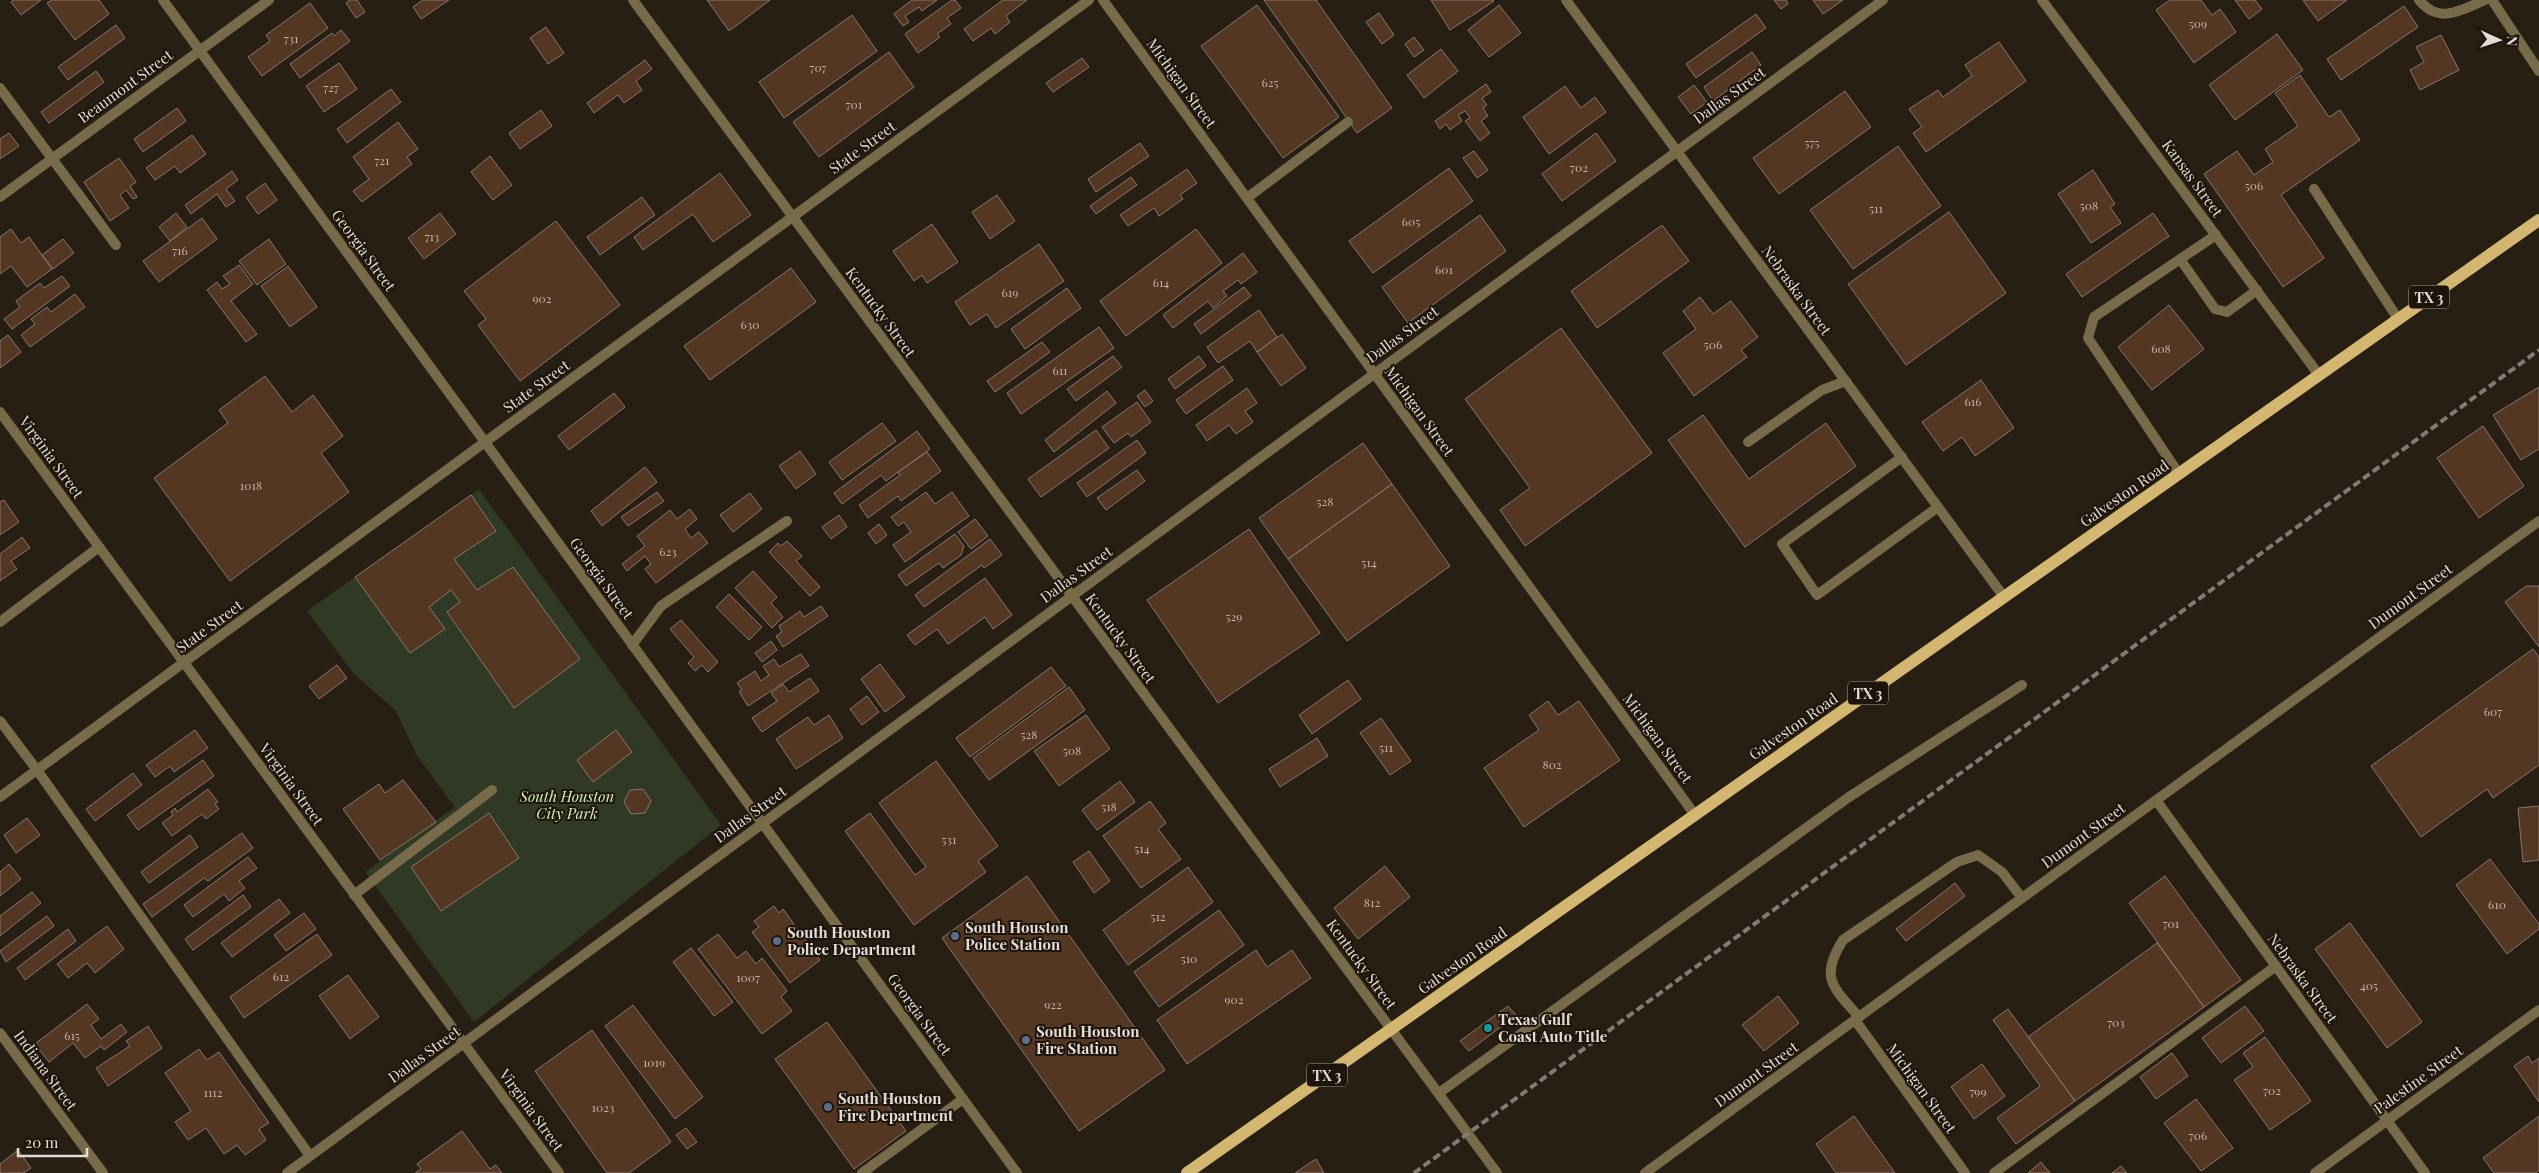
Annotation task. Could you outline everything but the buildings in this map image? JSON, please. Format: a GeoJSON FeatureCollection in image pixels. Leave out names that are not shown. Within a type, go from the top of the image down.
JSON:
{"type":"FeatureCollection","features":[{"type":"Feature","properties":{"kind":"main road","name":"Galveston Road"},"geometry":{"type":"LineString","coordinates":[[1187,1173],[2539,220]]}},
{"type":"Feature","properties":{"kind":"street","name":"Georgia Street"},"geometry":{"type":"LineString","coordinates":[[163,0],[1016,1173]]}},
{"type":"Feature","properties":{"kind":"street","name":"Beaumont Street"},"geometry":{"type":"LineString","coordinates":[[0,197],[269,0]]}},
{"type":"Feature","properties":{"kind":"street","name":"State Street"},"geometry":{"type":"LineString","coordinates":[[0,797],[1089,0]]}},
{"type":"Feature","properties":{"kind":"street","name":"Michigan Street"},"geometry":{"type":"LineString","coordinates":[[1103,0],[1695,815]]}},
{"type":"Feature","properties":{"kind":"street","name":"Nebraska Street"},"geometry":{"type":"LineString","coordinates":[[1566,0],[2004,597]]}},
{"type":"Feature","properties":{"kind":"street","name":"Dallas Street"},"geometry":{"type":"LineString","coordinates":[[287,1173],[1883,0]]}},
{"type":"Feature","properties":{"kind":"street","name":"Kansas Street"},"geometry":{"type":"LineString","coordinates":[[2042,0],[2319,375]]}},
{"type":"Feature","properties":{"kind":"street"},"geometry":{"type":"LineString","coordinates":[[2419,0],[2427,11],[2443,16],[2485,0]]}},
{"type":"Feature","properties":{"kind":"street"},"geometry":{"type":"LineString","coordinates":[[2492,0],[2539,71]]}},
{"type":"Feature","properties":{"kind":"street","name":"Kentucky Street"},"geometry":{"type":"LineString","coordinates":[[638,2],[792,217],[1497,1173]]}},
{"type":"Feature","properties":{"kind":"street"},"geometry":{"type":"LineString","coordinates":[[0,88],[116,245]]}},
{"type":"Feature","properties":{"kind":"street"},"geometry":{"type":"LineString","coordinates":[[1246,198],[1348,122]]}},
{"type":"Feature","properties":{"kind":"street"},"geometry":{"type":"LineString","coordinates":[[2314,189],[2398,319]]}},
{"type":"Feature","properties":{"kind":"street"},"geometry":{"type":"LineString","coordinates":[[2179,474],[2088,338],[2094,318],[2216,235]]}},
{"type":"Feature","properties":{"kind":"street"},"geometry":{"type":"LineString","coordinates":[[2180,259],[2215,310],[2227,312],[2257,290]]}},
{"type":"Feature","properties":{"kind":"street"},"geometry":{"type":"LineString","coordinates":[[1748,442],[1822,390],[1846,381]]}},
{"type":"Feature","properties":{"kind":"street","name":"Virginia Street"},"geometry":{"type":"LineString","coordinates":[[0,412],[559,1173]]}},
{"type":"Feature","properties":{"kind":"street"},"geometry":{"type":"LineString","coordinates":[[1902,457],[1782,544],[1817,595],[1938,507]]}},
{"type":"Feature","properties":{"kind":"street"},"geometry":{"type":"LineString","coordinates":[[632,645],[661,606],[786,521]]}},
{"type":"Feature","properties":{"kind":"street","name":"Dumont Street"},"geometry":{"type":"LineString","coordinates":[[1645,1173],[2539,521]]}},
{"type":"Feature","properties":{"kind":"street"},"geometry":{"type":"LineString","coordinates":[[0,622],[99,547]]}},
{"type":"Feature","properties":{"kind":"street"},"geometry":{"type":"LineString","coordinates":[[1438,1093],[1849,797],[2022,685]]}},
{"type":"Feature","properties":{"kind":"street"},"geometry":{"type":"LineString","coordinates":[[0,721],[37,770],[310,1156]]}},
{"type":"Feature","properties":{"kind":"street"},"geometry":{"type":"LineString","coordinates":[[354,894],[492,790]]}},
{"type":"Feature","properties":{"kind":"street","name":"Nebraska Street"},"geometry":{"type":"LineString","coordinates":[[2156,800],[2425,1173]]}},
{"type":"Feature","properties":{"kind":"street","name":"Michigan Street"},"geometry":{"type":"LineString","coordinates":[[1965,1173],[1837,991],[1830,974],[1831,959],[1843,940],[1957,862],[1978,855],[2002,872],[2022,898]]}},
{"type":"Feature","properties":{"kind":"street"},"geometry":{"type":"LineString","coordinates":[[1994,1173],[2276,966]]}},
{"type":"Feature","properties":{"kind":"street","name":"Palestine Street"},"geometry":{"type":"LineString","coordinates":[[2315,1173],[2539,1010]]}},
{"type":"Feature","properties":{"kind":"street","name":"Indiana Street"},"geometry":{"type":"LineString","coordinates":[[0,1033],[103,1173]]}},
{"type":"Feature","properties":{"kind":"street"},"geometry":{"type":"LineString","coordinates":[[862,1173],[963,1099]]}},
{"type":"Feature","properties":{"kind":"green space","name":"South Houston City Park"},"geometry":{"type":"Polygon","coordinates":[[[479,489],[721,825],[474,1022],[365,872],[455,807],[417,756],[396,711],[353,673],[307,611],[479,489]]]}},
{"type":"Feature","properties":{"kind":"railway"},"geometry":{"type":"LineString","coordinates":[[1414,1173],[2539,350]]}},
{"type":"Feature","properties":{"kind":"place","name":"South Houston Police Station"},"geometry":{"type":"Point","coordinates":[955,936]}},
{"type":"Feature","properties":{"kind":"place","name":"South Houston Police Department"},"geometry":{"type":"Point","coordinates":[777,941]}},
{"type":"Feature","properties":{"kind":"place","name":"Texas Gulf Coast Auto Title"},"geometry":{"type":"Point","coordinates":[1488,1028]}},
{"type":"Feature","properties":{"kind":"place","name":"South Houston Fire Station"},"geometry":{"type":"Point","coordinates":[1026,1040]}},
{"type":"Feature","properties":{"kind":"place","name":"South Houston Fire Department"},"geometry":{"type":"Point","coordinates":[828,1107]}}]}
